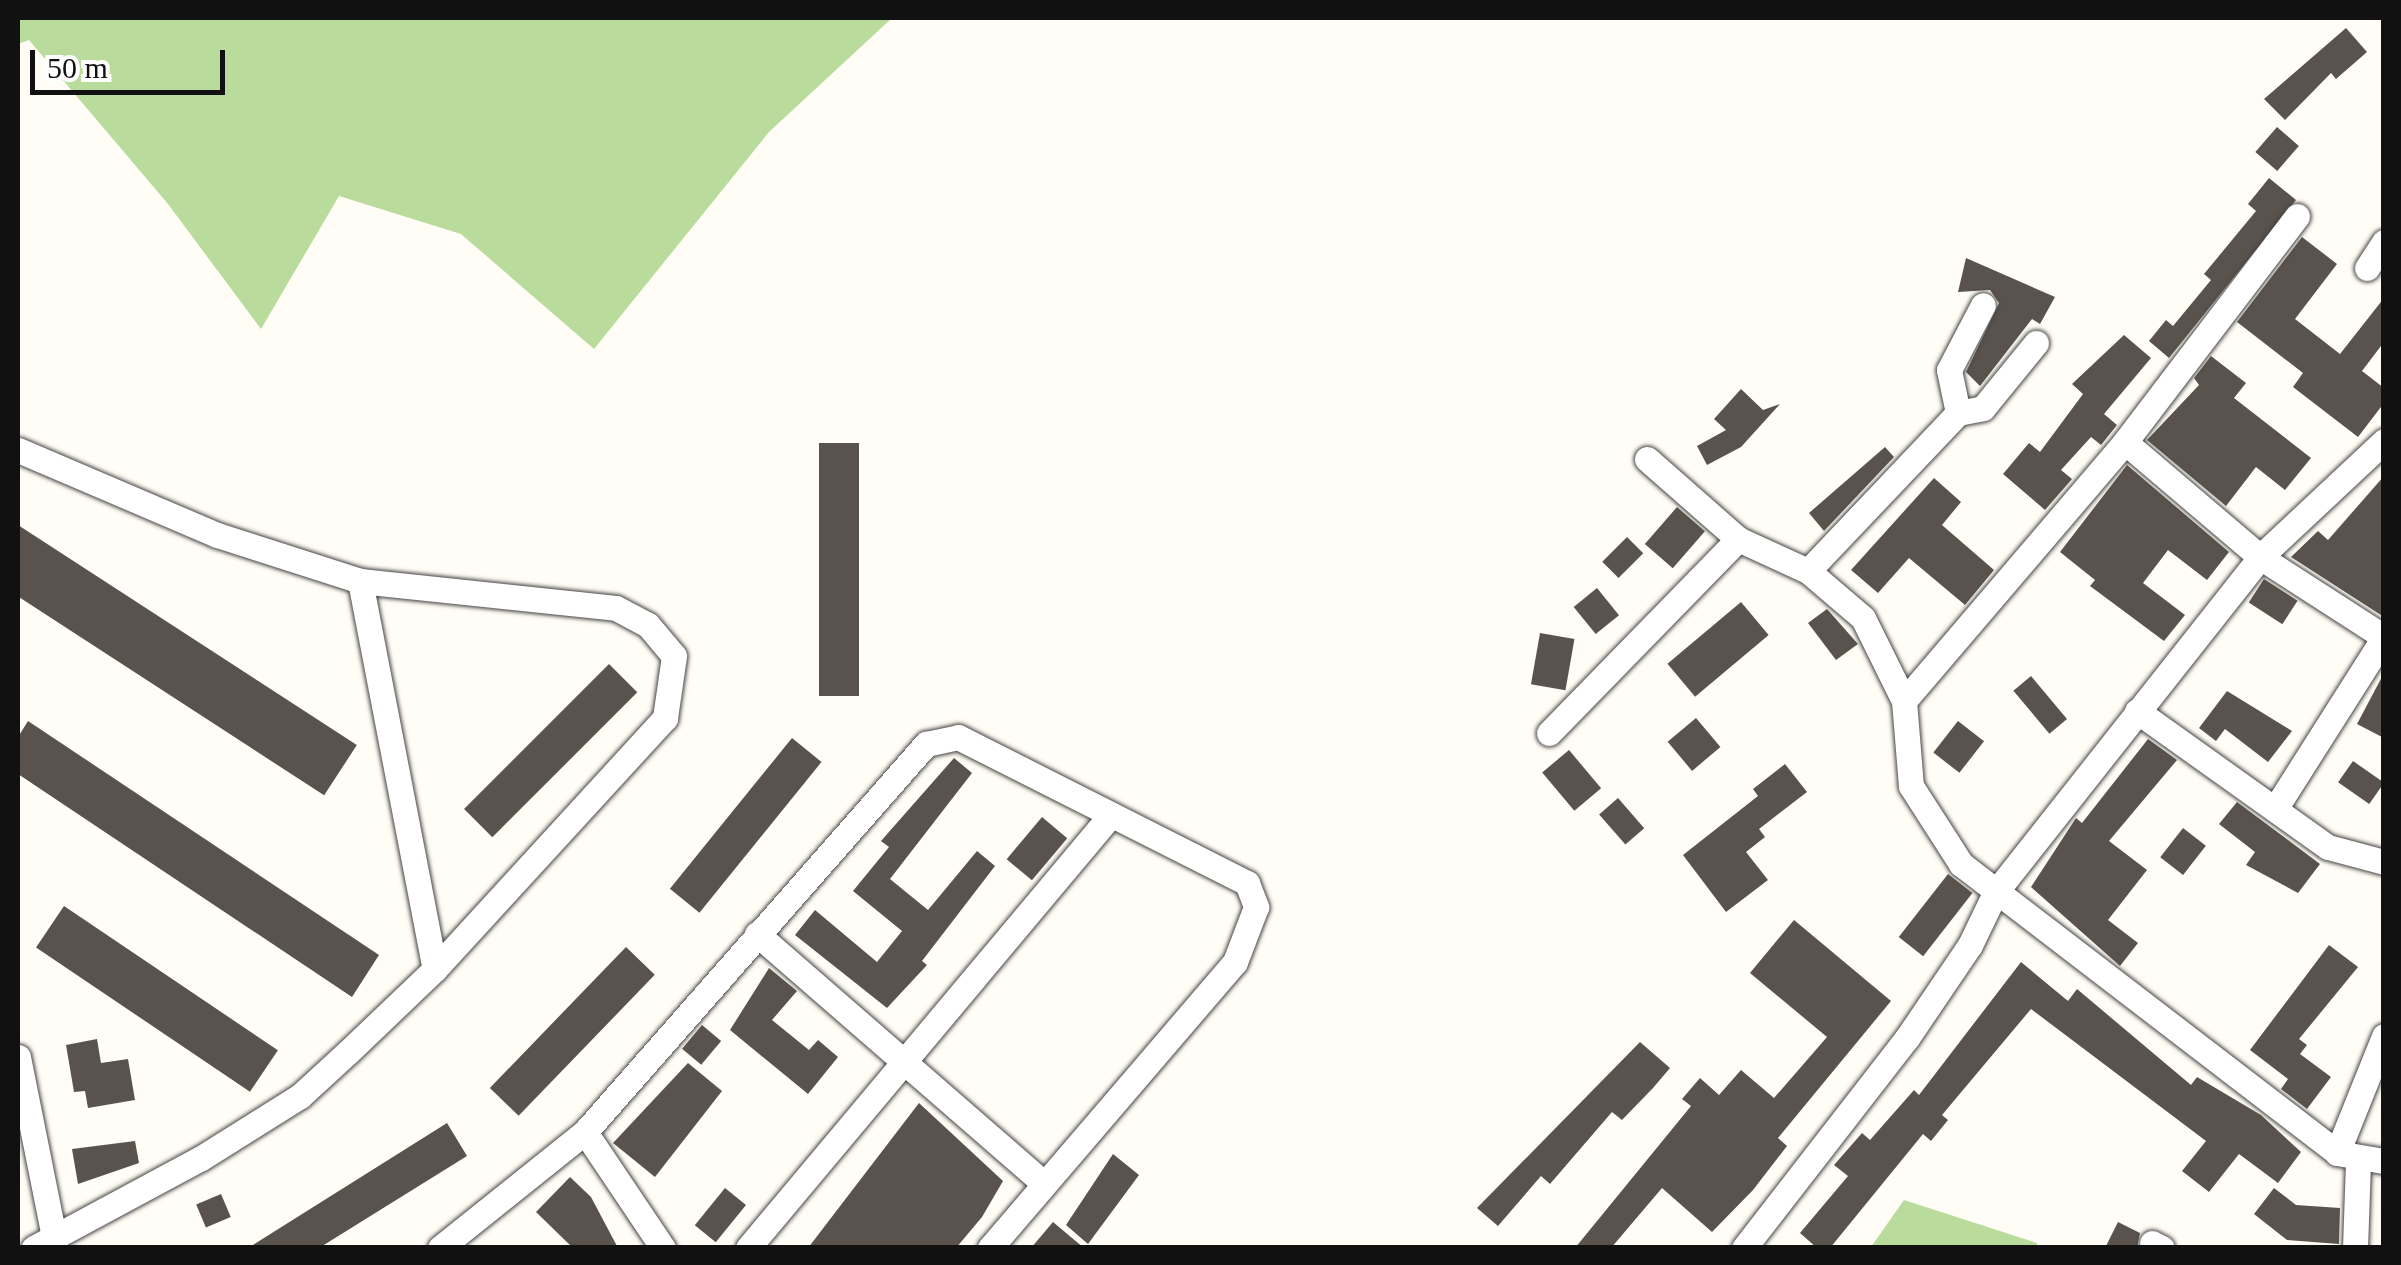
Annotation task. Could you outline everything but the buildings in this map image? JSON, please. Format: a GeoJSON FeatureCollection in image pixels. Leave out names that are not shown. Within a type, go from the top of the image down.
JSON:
{"type":"FeatureCollection","features":[{"type":"Feature","properties":{"kind":"street"},"geometry":{"type":"LineString","coordinates":[[1904,701],[2125,442],[2297,216]]}},
{"type":"Feature","properties":{"kind":"street"},"geometry":{"type":"LineString","coordinates":[[2367,268],[2384,242]]}},
{"type":"Feature","properties":{"kind":"street"},"geometry":{"type":"LineString","coordinates":[[1958,413],[1949,370],[1983,305]]}},
{"type":"Feature","properties":{"kind":"street"},"geometry":{"type":"LineString","coordinates":[[1808,571],[1958,413],[1982,408],[2036,344]]}},
{"type":"Feature","properties":{"kind":"street"},"geometry":{"type":"LineString","coordinates":[[2125,442],[2260,557],[2384,637],[2275,809]]}},
{"type":"Feature","properties":{"kind":"street"},"geometry":{"type":"LineString","coordinates":[[1744,1248],[1906,1038],[1970,945],[1995,892],[2260,557],[2384,442]]}},
{"type":"Feature","properties":{"kind":"street"},"geometry":{"type":"LineString","coordinates":[[18,450],[217,535],[360,582],[616,608],[648,625],[674,656],[664,718],[435,969],[300,1096],[45,1245],[18,1057]]}},
{"type":"Feature","properties":{"kind":"street"},"geometry":{"type":"LineString","coordinates":[[1647,459],[1738,538],[1808,571],[1863,618],[1904,701],[1911,786],[1961,864],[2359,1159]]}},
{"type":"Feature","properties":{"kind":"street"},"geometry":{"type":"LineString","coordinates":[[1549,732],[1738,538]]}},
{"type":"Feature","properties":{"kind":"street"},"geometry":{"type":"LineString","coordinates":[[360,582],[435,969]]}},
{"type":"Feature","properties":{"kind":"street"},"geometry":{"type":"LineString","coordinates":[[2137,712],[2328,847],[2384,862]]}},
{"type":"Feature","properties":{"kind":"street"},"geometry":{"type":"LineString","coordinates":[[440,1248],[585,1132],[926,744],[958,737],[1109,817],[1247,883],[1256,907],[1235,962],[990,1248]]}},
{"type":"Feature","properties":{"kind":"street"},"geometry":{"type":"LineString","coordinates":[[748,1248],[1109,817]]}},
{"type":"Feature","properties":{"kind":"street"},"geometry":{"type":"LineString","coordinates":[[756,934],[1043,1183]]}},
{"type":"Feature","properties":{"kind":"street"},"geometry":{"type":"LineString","coordinates":[[2355,1248],[2359,1159],[2384,1036]]}},
{"type":"Feature","properties":{"kind":"street"},"geometry":{"type":"LineString","coordinates":[[585,1132],[663,1248]]}},
{"type":"Feature","properties":{"kind":"green space"},"geometry":{"type":"Polygon","coordinates":[[[18,18],[892,18],[769,132],[594,349],[461,234],[339,196],[261,329],[168,204],[29,40],[18,44],[18,18]]]}},
{"type":"Feature","properties":{"kind":"green space"},"geometry":{"type":"Polygon","coordinates":[[[1904,1200],[2037,1243],[2037,1247],[1871,1247],[1904,1200]]]}}]}
